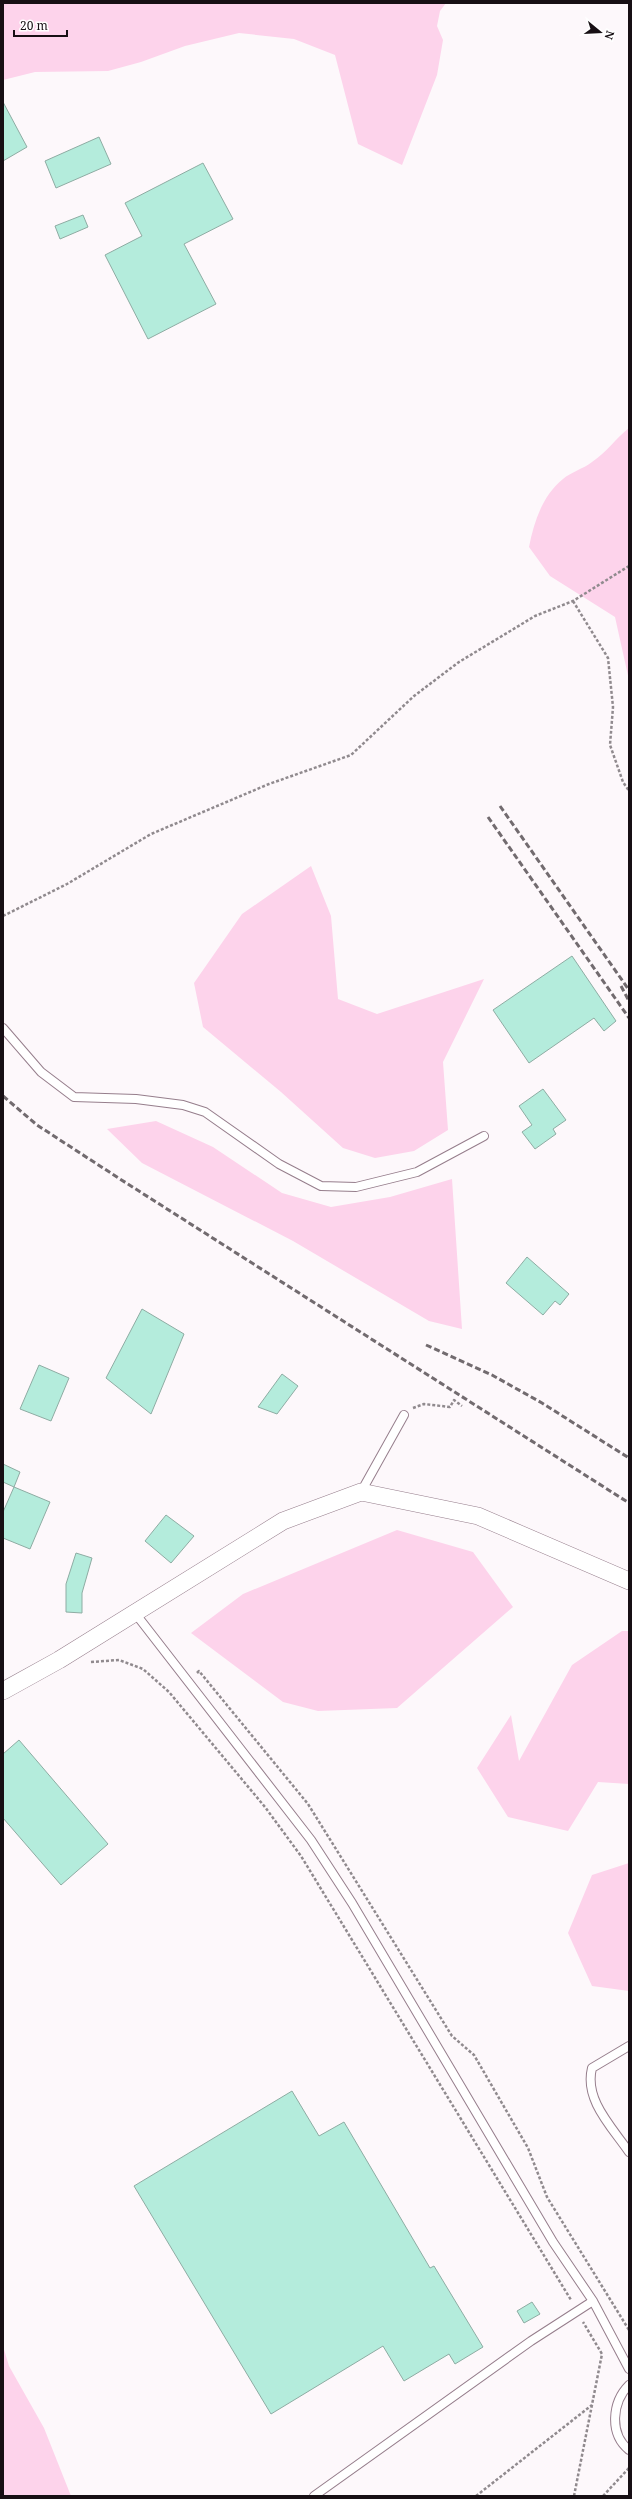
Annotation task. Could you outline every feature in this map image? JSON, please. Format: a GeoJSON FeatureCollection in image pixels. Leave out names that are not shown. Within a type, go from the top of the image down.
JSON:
{"type":"FeatureCollection","features":[{"type":"Feature","properties":{"kind":"street"},"geometry":{"type":"LineString","coordinates":[[3,1691],[135,1613],[283,1522],[361,1492],[478,1516],[629,1581]]}},
{"type":"Feature","properties":{"kind":"lane"},"geometry":{"type":"LineString","coordinates":[[3,1028],[40,1072],[74,1097],[136,1099],[183,1105],[206,1112],[279,1164],[321,1186],[356,1187],[417,1172],[484,1136]]}},
{"type":"Feature","properties":{"kind":"lane"},"geometry":{"type":"LineString","coordinates":[[361,1492],[404,1416]]}},
{"type":"Feature","properties":{"kind":"lane"},"geometry":{"type":"LineString","coordinates":[[135,1613],[311,1840],[352,1903],[553,2242],[593,2301],[629,2369]]}},
{"type":"Feature","properties":{"kind":"lane"},"geometry":{"type":"LineString","coordinates":[[629,2046],[592,2068],[589,2080],[593,2098],[629,2152]]}},
{"type":"Feature","properties":{"kind":"lane"},"geometry":{"type":"LineString","coordinates":[[314,2496],[531,2341],[593,2301]]}},
{"type":"Feature","properties":{"kind":"lane"},"geometry":{"type":"LineString","coordinates":[[629,2385],[617,2404],[615,2419],[618,2434],[629,2450]]}},
{"type":"Feature","properties":{"kind":"path"},"geometry":{"type":"LineString","coordinates":[[3,916],[67,884],[151,834],[269,784],[351,755],[414,696],[459,662],[535,616],[573,601],[629,566]]}},
{"type":"Feature","properties":{"kind":"path"},"geometry":{"type":"LineString","coordinates":[[573,601],[608,658],[613,707],[610,745],[623,782],[629,792]]}},
{"type":"Feature","properties":{"kind":"path"},"geometry":{"type":"LineString","coordinates":[[404,1416],[417,1406],[424,1404],[450,1407],[454,1400],[462,1406]]}},
{"type":"Feature","properties":{"kind":"path"},"geometry":{"type":"LineString","coordinates":[[90,1662],[119,1660],[143,1669],[169,1692],[265,1807],[300,1856],[602,2354],[574,2496]]}},
{"type":"Feature","properties":{"kind":"path"},"geometry":{"type":"LineString","coordinates":[[476,2496],[593,2404]]}},
{"type":"Feature","properties":{"kind":"path"},"geometry":{"type":"LineString","coordinates":[[603,2496],[629,2468]]}},
{"type":"Feature","properties":{"kind":"shaded area"},"geometry":{"type":"Polygon","coordinates":[[[3,3],[446,3],[440,11],[437,26],[443,40],[437,75],[402,165],[358,144],[335,55],[294,39],[239,33],[185,46],[141,62],[108,71],[35,72],[3,80],[3,3]]]}},
{"type":"Feature","properties":{"kind":"shaded area"},"geometry":{"type":"Polygon","coordinates":[[[629,428],[629,680],[615,617],[550,576],[529,547],[536,519],[544,501],[550,493],[566,477],[597,458],[629,428]]]}},
{"type":"Feature","properties":{"kind":"shaded area"},"geometry":{"type":"Polygon","coordinates":[[[311,866],[331,916],[338,999],[377,1014],[484,979],[443,1062],[448,1130],[414,1151],[375,1158],[343,1148],[281,1092],[203,1027],[194,983],[242,914],[311,866]]]}},
{"type":"Feature","properties":{"kind":"shaded area"},"geometry":{"type":"Polygon","coordinates":[[[156,1121],[213,1147],[282,1193],[331,1207],[390,1197],[452,1179],[462,1329],[429,1321],[293,1241],[142,1163],[107,1129],[156,1121]]]}},
{"type":"Feature","properties":{"kind":"shaded area"},"geometry":{"type":"Polygon","coordinates":[[[397,1530],[473,1552],[513,1607],[397,1708],[318,1711],[283,1702],[191,1633],[243,1594],[397,1530]]]}},
{"type":"Feature","properties":{"kind":"shaded area"},"geometry":{"type":"Polygon","coordinates":[[[622,1631],[629,1631],[629,1784],[598,1782],[568,1831],[508,1817],[477,1768],[511,1715],[519,1761],[572,1665],[622,1631]]]}},
{"type":"Feature","properties":{"kind":"shaded area"},"geometry":{"type":"Polygon","coordinates":[[[629,1863],[629,1991],[592,1986],[568,1933],[592,1875],[629,1863]]]}},
{"type":"Feature","properties":{"kind":"shaded area"},"geometry":{"type":"Polygon","coordinates":[[[3,2346],[9,2366],[44,2428],[71,2496],[3,2496],[3,2346]]]}},
{"type":"Feature","properties":{"kind":"building"},"geometry":{"type":"Polygon","coordinates":[[[3,102],[27,147],[3,161],[3,102]]]}},
{"type":"Feature","properties":{"kind":"building"},"geometry":{"type":"Polygon","coordinates":[[[99,137],[111,164],[56,188],[45,161],[99,137]]]}},
{"type":"Feature","properties":{"kind":"building"},"geometry":{"type":"Polygon","coordinates":[[[203,163],[233,219],[184,244],[216,304],[148,339],[105,255],[142,236],[125,203],[203,163]]]}},
{"type":"Feature","properties":{"kind":"building"},"geometry":{"type":"Polygon","coordinates":[[[83,215],[88,227],[60,239],[55,226],[83,215]]]}},
{"type":"Feature","properties":{"kind":"building"},"geometry":{"type":"Polygon","coordinates":[[[572,956],[616,1021],[604,1031],[594,1018],[529,1063],[493,1010],[572,956]]]}},
{"type":"Feature","properties":{"kind":"building"},"geometry":{"type":"Polygon","coordinates":[[[543,1089],[566,1120],[553,1129],[556,1134],[535,1149],[522,1132],[532,1125],[519,1106],[543,1089]]]}},
{"type":"Feature","properties":{"kind":"building"},"geometry":{"type":"Polygon","coordinates":[[[527,1257],[569,1294],[560,1305],[555,1301],[543,1315],[506,1283],[527,1257]]]}},
{"type":"Feature","properties":{"kind":"building"},"geometry":{"type":"Polygon","coordinates":[[[142,1309],[184,1334],[151,1414],[106,1378],[142,1309]]]}},
{"type":"Feature","properties":{"kind":"building"},"geometry":{"type":"Polygon","coordinates":[[[39,1365],[69,1378],[51,1421],[20,1409],[39,1365]]]}},
{"type":"Feature","properties":{"kind":"building"},"geometry":{"type":"Polygon","coordinates":[[[282,1374],[298,1386],[277,1414],[258,1407],[282,1374]]]}},
{"type":"Feature","properties":{"kind":"building"},"geometry":{"type":"Polygon","coordinates":[[[3,1464],[20,1472],[14,1487],[3,1482],[3,1464]]]}},
{"type":"Feature","properties":{"kind":"building"},"geometry":{"type":"Polygon","coordinates":[[[14,1487],[50,1502],[30,1549],[3,1538],[3,1512],[14,1487]]]}},
{"type":"Feature","properties":{"kind":"building"},"geometry":{"type":"Polygon","coordinates":[[[166,1515],[194,1536],[171,1563],[145,1541],[166,1515]]]}},
{"type":"Feature","properties":{"kind":"building"},"geometry":{"type":"Polygon","coordinates":[[[76,1553],[92,1558],[82,1593],[82,1613],[66,1612],[66,1584],[76,1553]]]}},
{"type":"Feature","properties":{"kind":"building"},"geometry":{"type":"Polygon","coordinates":[[[19,1740],[108,1844],[61,1885],[3,1818],[3,1754],[19,1740]]]}},
{"type":"Feature","properties":{"kind":"building"},"geometry":{"type":"Polygon","coordinates":[[[292,2091],[319,2136],[344,2122],[430,2268],[434,2266],[483,2347],[455,2364],[449,2354],[404,2381],[383,2346],[271,2414],[134,2186],[292,2091]]]}},
{"type":"Feature","properties":{"kind":"building"},"geometry":{"type":"Polygon","coordinates":[[[532,2302],[540,2314],[524,2323],[517,2311],[532,2302]]]}},
{"type":"Feature","properties":{"kind":"railway"},"geometry":{"type":"LineString","coordinates":[[500,806],[629,990]]}},
{"type":"Feature","properties":{"kind":"railway"},"geometry":{"type":"LineString","coordinates":[[488,817],[629,1018]]}},
{"type":"Feature","properties":{"kind":"railway"},"geometry":{"type":"LineString","coordinates":[[621,986],[629,1001]]}},
{"type":"Feature","properties":{"kind":"railway"},"geometry":{"type":"LineString","coordinates":[[3,1096],[37,1125],[120,1179],[629,1503]]}},
{"type":"Feature","properties":{"kind":"railway"},"geometry":{"type":"LineString","coordinates":[[426,1345],[492,1375],[542,1403],[629,1458]]}}]}
